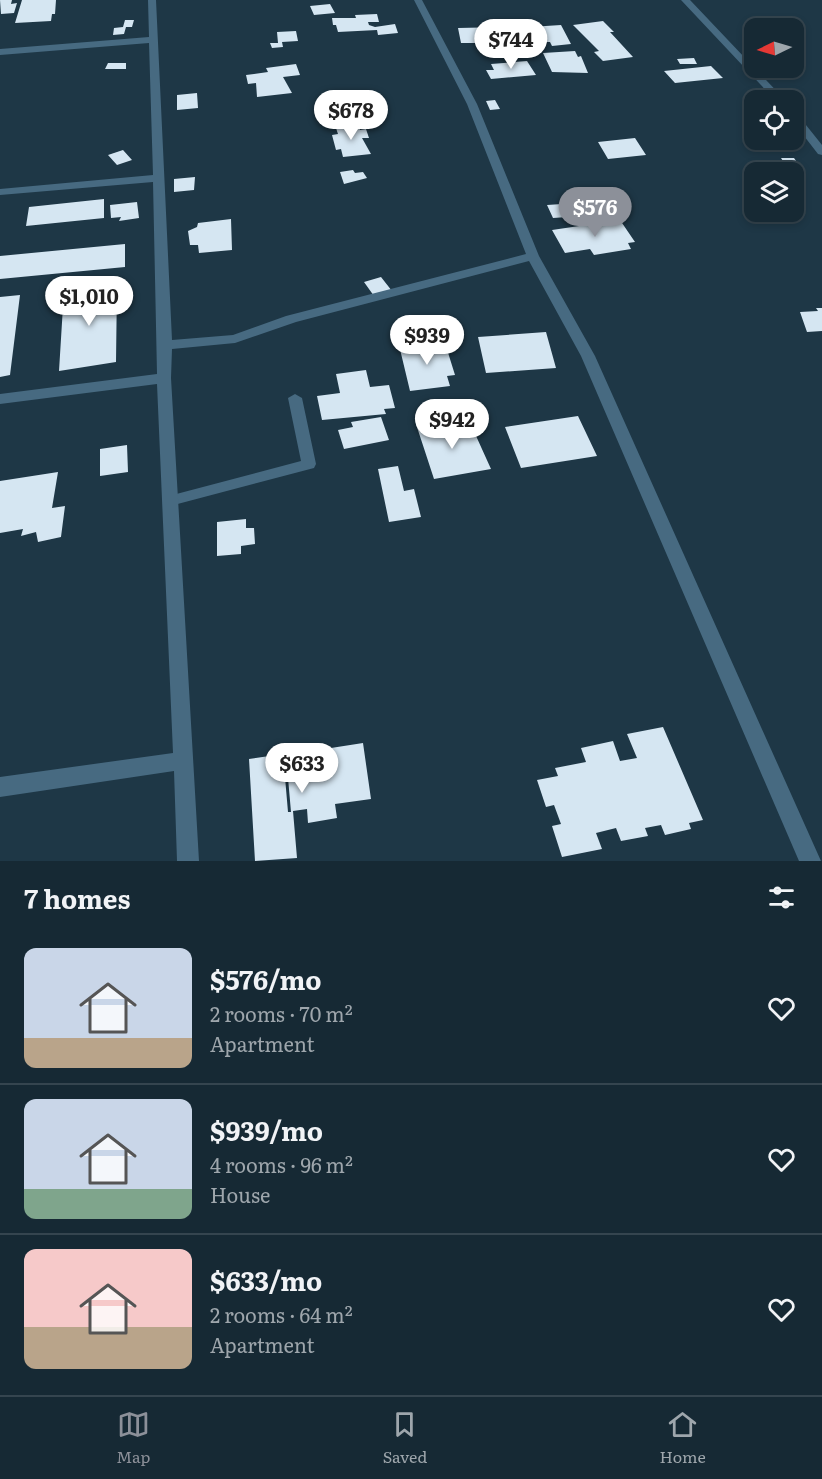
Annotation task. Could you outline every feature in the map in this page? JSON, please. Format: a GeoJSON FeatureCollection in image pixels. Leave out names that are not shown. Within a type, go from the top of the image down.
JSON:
{"type":"FeatureCollection","features":[{"type":"Feature","properties":{"kind":"street"},"geometry":{"type":"LineString","coordinates":[[152,0],[165,345],[164,378],[188,861]]}},
{"type":"Feature","properties":{"kind":"street"},"geometry":{"type":"LineString","coordinates":[[418,0],[472,105],[533,256],[588,356],[810,861]]}},
{"type":"Feature","properties":{"kind":"street"},"geometry":{"type":"LineString","coordinates":[[685,0],[770,90]]}},
{"type":"Feature","properties":{"kind":"street"},"geometry":{"type":"LineString","coordinates":[[0,52],[152,40]]}},
{"type":"Feature","properties":{"kind":"street"},"geometry":{"type":"LineString","coordinates":[[804,130],[822,152]]}},
{"type":"Feature","properties":{"kind":"street"},"geometry":{"type":"LineString","coordinates":[[0,192],[157,178]]}},
{"type":"Feature","properties":{"kind":"street"},"geometry":{"type":"LineString","coordinates":[[165,345],[235,339],[291,319],[533,256]]}},
{"type":"Feature","properties":{"kind":"street"},"geometry":{"type":"LineString","coordinates":[[0,399],[164,378]]}},
{"type":"Feature","properties":{"kind":"street"},"geometry":{"type":"LineString","coordinates":[[0,787],[182,761]]}},
{"type":"Feature","properties":{"kind":"lane"},"geometry":{"type":"LineString","coordinates":[[170,501],[309,464],[294,398]]}},
{"type":"Feature","properties":{"kind":"building"},"geometry":{"type":"Polygon","coordinates":[[[0,0],[12,0],[11,4],[17,3],[14,13],[1,14],[0,0]]]}},
{"type":"Feature","properties":{"kind":"building"},"geometry":{"type":"Polygon","coordinates":[[[22,0],[56,0],[55,14],[52,14],[51,21],[15,23],[22,0]]]}},
{"type":"Feature","properties":{"kind":"building"},"geometry":{"type":"Polygon","coordinates":[[[330,4],[335,13],[314,15],[310,6],[330,4]]]}},
{"type":"Feature","properties":{"kind":"building"},"geometry":{"type":"Polygon","coordinates":[[[377,14],[379,22],[368,22],[369,25],[375,27],[395,24],[398,33],[378,35],[377,30],[338,32],[336,25],[333,25],[332,18],[356,18],[355,15],[377,14]]]}},
{"type":"Feature","properties":{"kind":"building"},"geometry":{"type":"Polygon","coordinates":[[[125,20],[134,20],[132,27],[126,27],[124,34],[113,35],[114,28],[123,27],[125,20]]]}},
{"type":"Feature","properties":{"kind":"building"},"geometry":{"type":"Polygon","coordinates":[[[603,21],[633,57],[603,61],[594,52],[599,51],[573,25],[603,21]]]}},
{"type":"Feature","properties":{"kind":"building"},"geometry":{"type":"Polygon","coordinates":[[[561,25],[571,44],[552,46],[550,42],[538,42],[530,27],[561,25]]]}},
{"type":"Feature","properties":{"kind":"building"},"geometry":{"type":"Polygon","coordinates":[[[504,27],[507,35],[499,36],[501,43],[461,43],[458,28],[504,27]]]}},
{"type":"Feature","properties":{"kind":"building"},"geometry":{"type":"Polygon","coordinates":[[[296,31],[298,41],[282,42],[283,47],[272,48],[270,43],[278,43],[277,32],[296,31]]]}},
{"type":"Feature","properties":{"kind":"building"},"geometry":{"type":"Polygon","coordinates":[[[575,51],[578,57],[581,56],[588,73],[552,72],[543,53],[575,51]]]}},
{"type":"Feature","properties":{"kind":"building"},"geometry":{"type":"Polygon","coordinates":[[[694,58],[697,64],[680,64],[677,59],[694,58]]]}},
{"type":"Feature","properties":{"kind":"building"},"geometry":{"type":"Polygon","coordinates":[[[527,61],[536,75],[491,79],[486,70],[494,70],[491,64],[527,61]]]}},
{"type":"Feature","properties":{"kind":"building"},"geometry":{"type":"Polygon","coordinates":[[[108,63],[126,63],[126,69],[105,69],[108,63]]]}},
{"type":"Feature","properties":{"kind":"building"},"geometry":{"type":"Polygon","coordinates":[[[296,64],[300,75],[283,77],[292,93],[257,97],[256,83],[248,84],[246,75],[268,72],[266,68],[296,64]]]}},
{"type":"Feature","properties":{"kind":"building"},"geometry":{"type":"Polygon","coordinates":[[[711,66],[723,78],[675,83],[664,71],[711,66]]]}},
{"type":"Feature","properties":{"kind":"building"},"geometry":{"type":"Polygon","coordinates":[[[197,93],[198,108],[177,110],[177,95],[197,93]]]}},
{"type":"Feature","properties":{"kind":"building"},"geometry":{"type":"Polygon","coordinates":[[[495,100],[500,109],[490,110],[486,101],[495,100]]]}},
{"type":"Feature","properties":{"kind":"building"},"geometry":{"type":"Polygon","coordinates":[[[358,125],[360,130],[366,129],[369,138],[362,138],[371,154],[343,157],[341,149],[336,150],[332,135],[338,134],[336,128],[358,125]]]}},
{"type":"Feature","properties":{"kind":"building"},"geometry":{"type":"Polygon","coordinates":[[[635,138],[646,155],[608,159],[598,142],[635,138]]]}},
{"type":"Feature","properties":{"kind":"building"},"geometry":{"type":"Polygon","coordinates":[[[123,150],[132,160],[117,165],[108,155],[123,150]]]}},
{"type":"Feature","properties":{"kind":"building"},"geometry":{"type":"Polygon","coordinates":[[[781,158],[794,158],[797,162],[784,162],[781,158]]]}},
{"type":"Feature","properties":{"kind":"building"},"geometry":{"type":"Polygon","coordinates":[[[353,170],[355,173],[363,172],[367,178],[344,184],[340,172],[353,170]]]}},
{"type":"Feature","properties":{"kind":"building"},"geometry":{"type":"Polygon","coordinates":[[[195,177],[194,190],[174,192],[174,179],[195,177]]]}},
{"type":"Feature","properties":{"kind":"building"},"geometry":{"type":"Polygon","coordinates":[[[104,199],[104,218],[26,226],[29,207],[104,199]]]}},
{"type":"Feature","properties":{"kind":"building"},"geometry":{"type":"Polygon","coordinates":[[[137,202],[139,218],[119,221],[121,217],[111,218],[110,205],[137,202]]]}},
{"type":"Feature","properties":{"kind":"building"},"geometry":{"type":"Polygon","coordinates":[[[577,203],[582,216],[553,218],[547,205],[577,203]]]}},
{"type":"Feature","properties":{"kind":"building"},"geometry":{"type":"Polygon","coordinates":[[[231,219],[232,250],[199,253],[198,245],[190,245],[188,231],[197,227],[198,223],[231,219]]]}},
{"type":"Feature","properties":{"kind":"building"},"geometry":{"type":"Polygon","coordinates":[[[620,220],[635,242],[628,243],[631,249],[594,255],[590,249],[565,253],[552,230],[620,220]]]}},
{"type":"Feature","properties":{"kind":"building"},"geometry":{"type":"Polygon","coordinates":[[[125,244],[125,267],[0,279],[0,256],[125,244]]]}},
{"type":"Feature","properties":{"kind":"building"},"geometry":{"type":"Polygon","coordinates":[[[381,277],[392,291],[374,296],[364,282],[381,277]]]}},
{"type":"Feature","properties":{"kind":"building"},"geometry":{"type":"Polygon","coordinates":[[[117,284],[116,362],[59,371],[64,290],[117,284]]]}},
{"type":"Feature","properties":{"kind":"building"},"geometry":{"type":"Polygon","coordinates":[[[20,295],[10,375],[0,377],[0,297],[20,295]]]}},
{"type":"Feature","properties":{"kind":"building"},"geometry":{"type":"Polygon","coordinates":[[[816,308],[822,308],[822,331],[807,332],[800,312],[818,311],[816,308]]]}},
{"type":"Feature","properties":{"kind":"building"},"geometry":{"type":"Polygon","coordinates":[[[546,332],[556,368],[486,373],[478,337],[546,332]]]}},
{"type":"Feature","properties":{"kind":"building"},"geometry":{"type":"Polygon","coordinates":[[[425,342],[425,345],[445,343],[455,375],[447,376],[450,386],[410,391],[399,345],[425,342]]]}},
{"type":"Feature","properties":{"kind":"building"},"geometry":{"type":"Polygon","coordinates":[[[366,370],[370,387],[389,385],[395,408],[384,409],[386,414],[322,420],[317,396],[340,393],[336,374],[366,370]]]}},
{"type":"Feature","properties":{"kind":"building"},"geometry":{"type":"Polygon","coordinates":[[[578,416],[597,456],[521,468],[505,427],[578,416]]]}},
{"type":"Feature","properties":{"kind":"building"},"geometry":{"type":"Polygon","coordinates":[[[381,417],[389,440],[344,449],[338,430],[353,427],[351,422],[381,417]]]}},
{"type":"Feature","properties":{"kind":"building"},"geometry":{"type":"Polygon","coordinates":[[[449,419],[453,431],[472,427],[491,469],[434,479],[416,424],[449,419]]]}},
{"type":"Feature","properties":{"kind":"building"},"geometry":{"type":"Polygon","coordinates":[[[127,445],[128,472],[100,476],[100,449],[127,445]]]}},
{"type":"Feature","properties":{"kind":"building"},"geometry":{"type":"Polygon","coordinates":[[[398,466],[404,491],[414,489],[421,517],[389,522],[378,469],[398,466]]]}},
{"type":"Feature","properties":{"kind":"building"},"geometry":{"type":"Polygon","coordinates":[[[58,472],[52,508],[65,506],[61,537],[38,542],[36,532],[21,536],[23,529],[0,533],[0,481],[58,472]]]}},
{"type":"Feature","properties":{"kind":"building"},"geometry":{"type":"Polygon","coordinates":[[[246,519],[246,528],[254,528],[255,544],[241,546],[241,554],[217,556],[217,522],[246,519]]]}},
{"type":"Feature","properties":{"kind":"building"},"geometry":{"type":"Polygon","coordinates":[[[663,727],[703,820],[689,823],[691,829],[665,835],[661,825],[645,828],[648,836],[621,841],[616,828],[596,833],[602,849],[562,857],[552,826],[561,824],[554,805],[546,807],[537,780],[558,776],[555,768],[586,762],[581,748],[613,741],[620,761],[637,758],[627,734],[663,727]]]}},
{"type":"Feature","properties":{"kind":"building"},"geometry":{"type":"Polygon","coordinates":[[[363,743],[371,799],[335,804],[337,818],[308,823],[307,809],[293,811],[297,858],[255,861],[249,759],[283,754],[288,812],[291,812],[286,755],[363,743]]]}}]}
